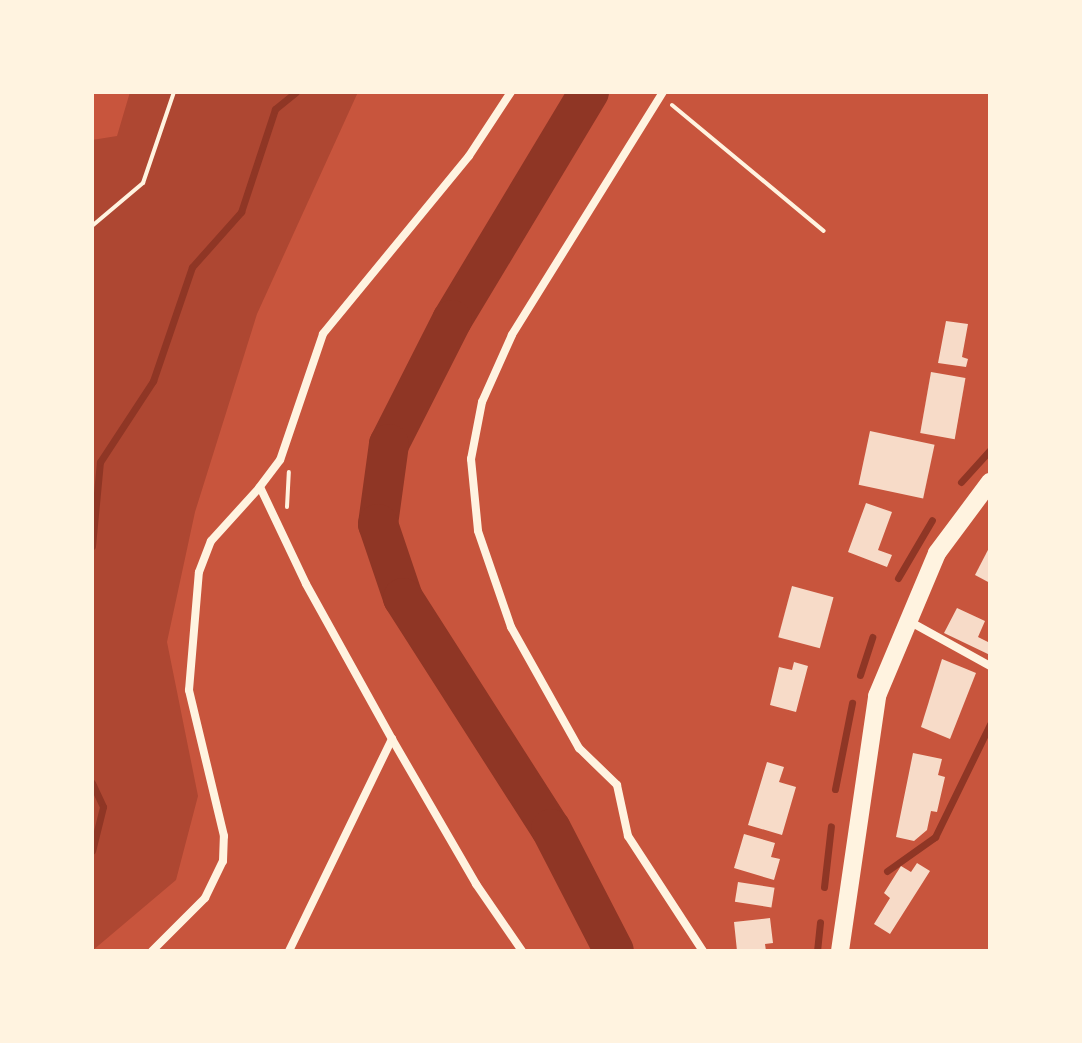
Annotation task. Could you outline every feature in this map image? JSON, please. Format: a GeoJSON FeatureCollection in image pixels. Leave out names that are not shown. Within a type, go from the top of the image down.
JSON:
{"type":"FeatureCollection","features":[{"type":"Feature","properties":{"kind":"highway"},"geometry":{"type":"LineString","coordinates":[[840,951],[877,696],[906,620],[937,553],[990,482]]}},
{"type":"Feature","properties":{"kind":"street"},"geometry":{"type":"LineString","coordinates":[[152,951],[205,898],[223,861],[224,836],[189,690],[199,572],[211,541],[280,460],[323,334],[469,156],[511,92]]}},
{"type":"Feature","properties":{"kind":"street"},"geometry":{"type":"LineString","coordinates":[[662,94],[512,335],[482,402],[471,459],[478,531],[511,627],[579,748],[617,785],[628,836],[703,951]]}},
{"type":"Feature","properties":{"kind":"street"},"geometry":{"type":"LineString","coordinates":[[260,487],[306,584],[392,739],[476,884],[522,951]]}},
{"type":"Feature","properties":{"kind":"street"},"geometry":{"type":"LineString","coordinates":[[906,620],[990,666]]}},
{"type":"Feature","properties":{"kind":"street"},"geometry":{"type":"LineString","coordinates":[[289,951],[392,739]]}},
{"type":"Feature","properties":{"kind":"path"},"geometry":{"type":"LineString","coordinates":[[92,226],[143,183],[174,92]]}},
{"type":"Feature","properties":{"kind":"path"},"geometry":{"type":"LineString","coordinates":[[662,94],[824,231]]}},
{"type":"Feature","properties":{"kind":"shaded area"},"geometry":{"type":"Polygon","coordinates":[[[130,92],[358,92],[257,314],[195,512],[167,642],[198,796],[176,880],[92,951],[92,140],[117,136],[130,92]]]}},
{"type":"Feature","properties":{"kind":"building"},"geometry":{"type":"Polygon","coordinates":[[[946,321],[968,324],[962,357],[968,359],[966,367],[938,363],[946,321]]]}},
{"type":"Feature","properties":{"kind":"building"},"geometry":{"type":"Polygon","coordinates":[[[931,372],[965,378],[955,439],[920,433],[931,372]]]}},
{"type":"Feature","properties":{"kind":"building"},"geometry":{"type":"Polygon","coordinates":[[[870,431],[935,445],[923,499],[859,485],[870,431]]]}},
{"type":"Feature","properties":{"kind":"building"},"geometry":{"type":"Polygon","coordinates":[[[866,503],[892,512],[878,550],[892,555],[887,567],[848,552],[866,503]]]}},
{"type":"Feature","properties":{"kind":"building"},"geometry":{"type":"Polygon","coordinates":[[[990,546],[990,583],[975,575],[990,546]]]}},
{"type":"Feature","properties":{"kind":"building"},"geometry":{"type":"Polygon","coordinates":[[[792,586],[834,597],[820,648],[778,637],[792,586]]]}},
{"type":"Feature","properties":{"kind":"building"},"geometry":{"type":"Polygon","coordinates":[[[957,608],[985,621],[978,637],[990,643],[990,655],[944,633],[957,608]]]}},
{"type":"Feature","properties":{"kind":"building"},"geometry":{"type":"Polygon","coordinates":[[[942,659],[976,673],[950,739],[921,727],[942,659]]]}},
{"type":"Feature","properties":{"kind":"building"},"geometry":{"type":"Polygon","coordinates":[[[794,662],[808,666],[796,712],[770,705],[779,667],[792,670],[794,662]]]}},
{"type":"Feature","properties":{"kind":"building"},"geometry":{"type":"Polygon","coordinates":[[[913,753],[942,759],[938,775],[945,777],[937,812],[931,811],[927,830],[914,841],[896,837],[913,753]]]}},
{"type":"Feature","properties":{"kind":"building"},"geometry":{"type":"Polygon","coordinates":[[[767,762],[784,767],[779,782],[796,787],[782,835],[748,825],[767,762]]]}},
{"type":"Feature","properties":{"kind":"building"},"geometry":{"type":"Polygon","coordinates":[[[744,834],[775,843],[771,857],[780,859],[774,880],[734,868],[744,834]]]}},
{"type":"Feature","properties":{"kind":"building"},"geometry":{"type":"Polygon","coordinates":[[[917,863],[930,871],[890,934],[874,924],[890,898],[884,893],[901,866],[911,872],[917,863]]]}},
{"type":"Feature","properties":{"kind":"building"},"geometry":{"type":"Polygon","coordinates":[[[738,882],[775,888],[771,908],[735,902],[738,882]]]}},
{"type":"Feature","properties":{"kind":"building"},"geometry":{"type":"Polygon","coordinates":[[[770,918],[773,943],[765,944],[766,951],[737,951],[734,922],[770,918]]]}},
{"type":"Feature","properties":{"kind":"waterway"},"geometry":{"type":"LineString","coordinates":[[92,546],[100,462],[153,381],[192,267],[241,212],[275,109],[296,92]]}},
{"type":"Feature","properties":{"kind":"waterway"},"geometry":{"type":"LineString","coordinates":[[589,92],[452,320],[389,444],[378,524],[403,598],[551,829],[614,951]]}},
{"type":"Feature","properties":{"kind":"waterway"},"geometry":{"type":"LineString","coordinates":[[961,482],[990,450]]}},
{"type":"Feature","properties":{"kind":"waterway"},"geometry":{"type":"LineString","coordinates":[[898,578],[932,520]]}},
{"type":"Feature","properties":{"kind":"waterway"},"geometry":{"type":"LineString","coordinates":[[860,675],[872,637]]}},
{"type":"Feature","properties":{"kind":"waterway"},"geometry":{"type":"LineString","coordinates":[[835,789],[852,703]]}},
{"type":"Feature","properties":{"kind":"waterway"},"geometry":{"type":"LineString","coordinates":[[887,871],[935,837],[990,724]]}},
{"type":"Feature","properties":{"kind":"waterway"},"geometry":{"type":"LineString","coordinates":[[92,783],[103,807],[92,851]]}},
{"type":"Feature","properties":{"kind":"waterway"},"geometry":{"type":"LineString","coordinates":[[824,887],[831,826]]}},
{"type":"Feature","properties":{"kind":"waterway"},"geometry":{"type":"LineString","coordinates":[[817,951],[820,922]]}}]}
